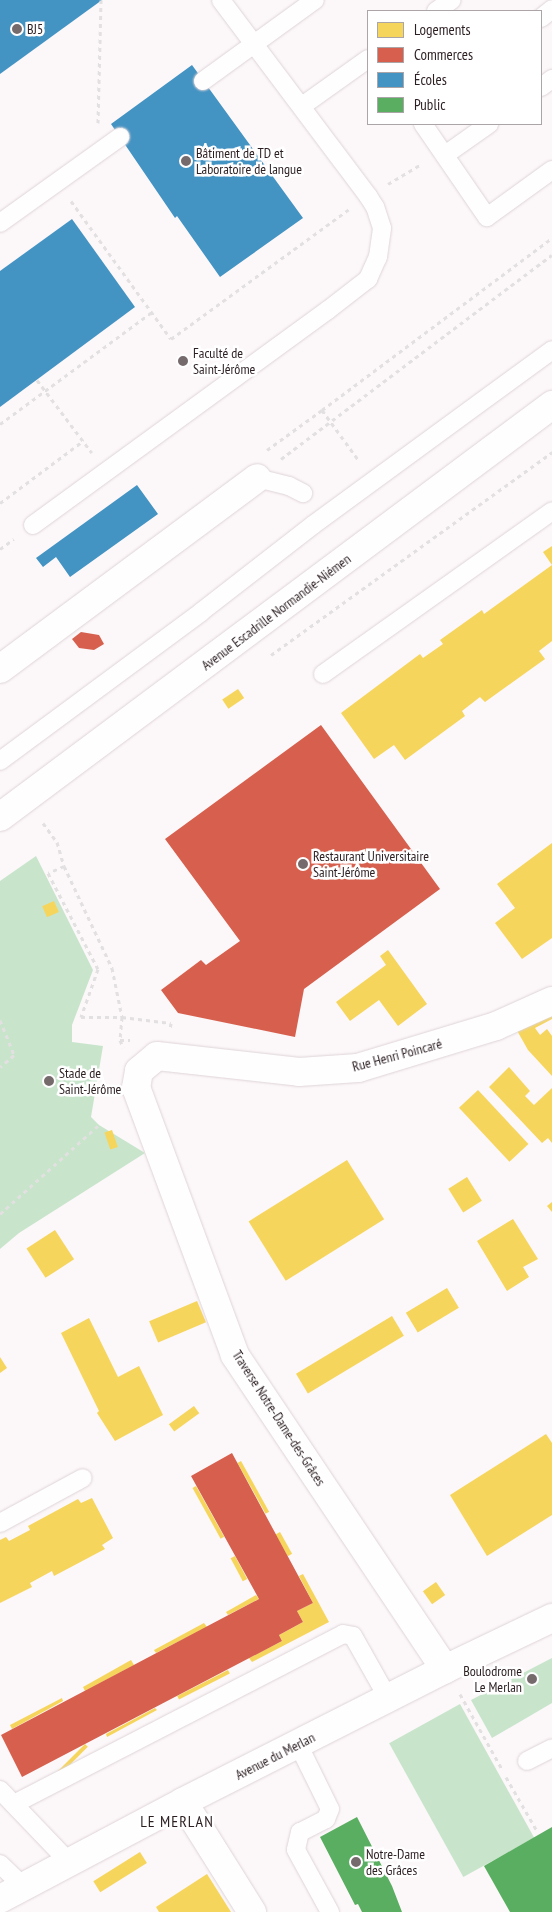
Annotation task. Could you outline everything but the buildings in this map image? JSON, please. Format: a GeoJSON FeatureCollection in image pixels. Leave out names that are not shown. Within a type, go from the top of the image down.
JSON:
{"type":"FeatureCollection","features":[{"type":"Feature","properties":{"kind":"street","name":"Avenue Escadrille Normandie-Niémen"},"geometry":{"type":"LineString","coordinates":[[0,817],[552,405]]}},
{"type":"Feature","properties":{"kind":"street"},"geometry":{"type":"LineString","coordinates":[[0,669],[259,466]]}},
{"type":"Feature","properties":{"kind":"street","name":"Rue Henri Poincaré"},"geometry":{"type":"LineString","coordinates":[[136,1088],[139,1070],[157,1056],[299,1072],[358,1068],[496,1026],[552,1001]]}},
{"type":"Feature","properties":{"kind":"street","name":"Traverse Notre-Dame-des-Grâces"},"geometry":{"type":"LineString","coordinates":[[136,1088],[235,1355],[445,1669]]}},
{"type":"Feature","properties":{"kind":"street","name":"Avenue du Merlan"},"geometry":{"type":"LineString","coordinates":[[12,1892],[183,1802],[445,1669],[552,1618]]}},
{"type":"Feature","properties":{"kind":"street"},"geometry":{"type":"LineString","coordinates":[[183,1802],[252,1912]]}},
{"type":"Feature","properties":{"kind":"lane"},"geometry":{"type":"LineString","coordinates":[[34,525],[368,279],[378,257],[382,228],[375,207],[302,106],[221,0]]}},
{"type":"Feature","properties":{"kind":"lane"},"geometry":{"type":"LineString","coordinates":[[203,81],[315,0]]}},
{"type":"Feature","properties":{"kind":"lane"},"geometry":{"type":"LineString","coordinates":[[437,10],[452,0]]}},
{"type":"Feature","properties":{"kind":"lane"},"geometry":{"type":"LineString","coordinates":[[302,106],[367,60]]}},
{"type":"Feature","properties":{"kind":"lane"},"geometry":{"type":"LineString","coordinates":[[542,86],[552,78]]}},
{"type":"Feature","properties":{"kind":"lane"},"geometry":{"type":"LineString","coordinates":[[424,125],[487,217],[552,170]]}},
{"type":"Feature","properties":{"kind":"lane"},"geometry":{"type":"LineString","coordinates":[[444,155],[488,125]]}},
{"type":"Feature","properties":{"kind":"lane"},"geometry":{"type":"LineString","coordinates":[[0,222],[120,137]]}},
{"type":"Feature","properties":{"kind":"lane"},"geometry":{"type":"LineString","coordinates":[[0,761],[552,350]]}},
{"type":"Feature","properties":{"kind":"lane"},"geometry":{"type":"LineString","coordinates":[[259,466],[303,493]]}},
{"type":"Feature","properties":{"kind":"lane"},"geometry":{"type":"LineString","coordinates":[[323,674],[552,511]]}},
{"type":"Feature","properties":{"kind":"lane"},"geometry":{"type":"LineString","coordinates":[[0,1523],[83,1478]]}},
{"type":"Feature","properties":{"kind":"lane"},"geometry":{"type":"LineString","coordinates":[[14,1804],[343,1634],[353,1636],[388,1698]]}},
{"type":"Feature","properties":{"kind":"lane"},"geometry":{"type":"LineString","coordinates":[[298,1744],[330,1809],[326,1819],[300,1832],[296,1850],[330,1912]]}},
{"type":"Feature","properties":{"kind":"lane"},"geometry":{"type":"LineString","coordinates":[[527,1762],[552,1748]]}},
{"type":"Feature","properties":{"kind":"lane"},"geometry":{"type":"LineString","coordinates":[[0,1790],[69,1862]]}},
{"type":"Feature","properties":{"kind":"lane"},"geometry":{"type":"LineString","coordinates":[[0,1864],[12,1892]]}},
{"type":"Feature","properties":{"kind":"path"},"geometry":{"type":"LineString","coordinates":[[97,153],[101,0]]}},
{"type":"Feature","properties":{"kind":"path"},"geometry":{"type":"LineString","coordinates":[[406,173],[418,165]]}},
{"type":"Feature","properties":{"kind":"path"},"geometry":{"type":"LineString","coordinates":[[58,182],[171,339],[368,196]]}},
{"type":"Feature","properties":{"kind":"path"},"geometry":{"type":"LineString","coordinates":[[259,466],[322,410],[552,238]]}},
{"type":"Feature","properties":{"kind":"path"},"geometry":{"type":"LineString","coordinates":[[259,466],[330,422],[552,255]]}},
{"type":"Feature","properties":{"kind":"path"},"geometry":{"type":"LineString","coordinates":[[0,424],[46,392],[152,312]]}},
{"type":"Feature","properties":{"kind":"path"},"geometry":{"type":"LineString","coordinates":[[37,380],[106,471]]}},
{"type":"Feature","properties":{"kind":"path"},"geometry":{"type":"LineString","coordinates":[[322,410],[374,481]]}},
{"type":"Feature","properties":{"kind":"path"},"geometry":{"type":"LineString","coordinates":[[0,503],[83,441]]}},
{"type":"Feature","properties":{"kind":"path"},"geometry":{"type":"LineString","coordinates":[[267,658],[552,452]]}},
{"type":"Feature","properties":{"kind":"path"},"geometry":{"type":"LineString","coordinates":[[402,518],[422,546]]}},
{"type":"Feature","properties":{"kind":"path"},"geometry":{"type":"LineString","coordinates":[[26,798],[57,842],[64,866],[112,968],[122,1017],[120,1040],[137,1040]]}},
{"type":"Feature","properties":{"kind":"path"},"geometry":{"type":"LineString","coordinates":[[64,866],[48,873],[98,969],[81,1017],[122,1017],[170,1022],[170,1032]]}},
{"type":"Feature","properties":{"kind":"path"},"geometry":{"type":"LineString","coordinates":[[0,1020],[14,1056],[0,1067]]}},
{"type":"Feature","properties":{"kind":"path"},"geometry":{"type":"LineString","coordinates":[[0,1214],[99,1125]]}},
{"type":"Feature","properties":{"kind":"path"},"geometry":{"type":"LineString","coordinates":[[445,1669],[537,1831]]}},
{"type":"Feature","properties":{"kind":"green space","name":"Stade de Saint-Jérôme"},"geometry":{"type":"Polygon","coordinates":[[[36,856],[93,970],[72,1025],[72,1042],[103,1046],[91,1117],[99,1125],[145,1153],[19,1233],[0,1249],[0,881],[36,856]]]}},
{"type":"Feature","properties":{"kind":"green space","name":"Boulodrome Le Merlan"},"geometry":{"type":"Polygon","coordinates":[[[552,1658],[552,1703],[492,1738],[471,1700],[552,1658]]]}},
{"type":"Feature","properties":{"kind":"green space"},"geometry":{"type":"Polygon","coordinates":[[[460,1704],[534,1838],[463,1877],[389,1743],[460,1704]]]}},
{"type":"Feature","properties":{"kind":"place","name":"BJ5"},"geometry":{"type":"Point","coordinates":[17,29]}},
{"type":"Feature","properties":{"kind":"place","name":"Bâtiment de TD et Laboratoire de langue"},"geometry":{"type":"Point","coordinates":[186,161]}},
{"type":"Feature","properties":{"kind":"place","name":"Faculté de Saint-Jérôme"},"geometry":{"type":"Point","coordinates":[183,361]}},
{"type":"Feature","properties":{"kind":"place","name":"Restaurant Universitaire Saint-Jérôme"},"geometry":{"type":"Point","coordinates":[303,864]}},
{"type":"Feature","properties":{"kind":"place","name":"Stade de Saint-Jérôme"},"geometry":{"type":"Point","coordinates":[49,1081]}},
{"type":"Feature","properties":{"kind":"place","name":"Boulodrome Le Merlan"},"geometry":{"type":"Point","coordinates":[532,1679]}},
{"type":"Feature","properties":{"kind":"place","name":"Notre-Dame des Grâces"},"geometry":{"type":"Point","coordinates":[356,1862]}},
{"type":"Feature","properties":{"kind":"district","name":"LE MERLAN"},"geometry":{"type":"Point","coordinates":[177,1821]}}]}
